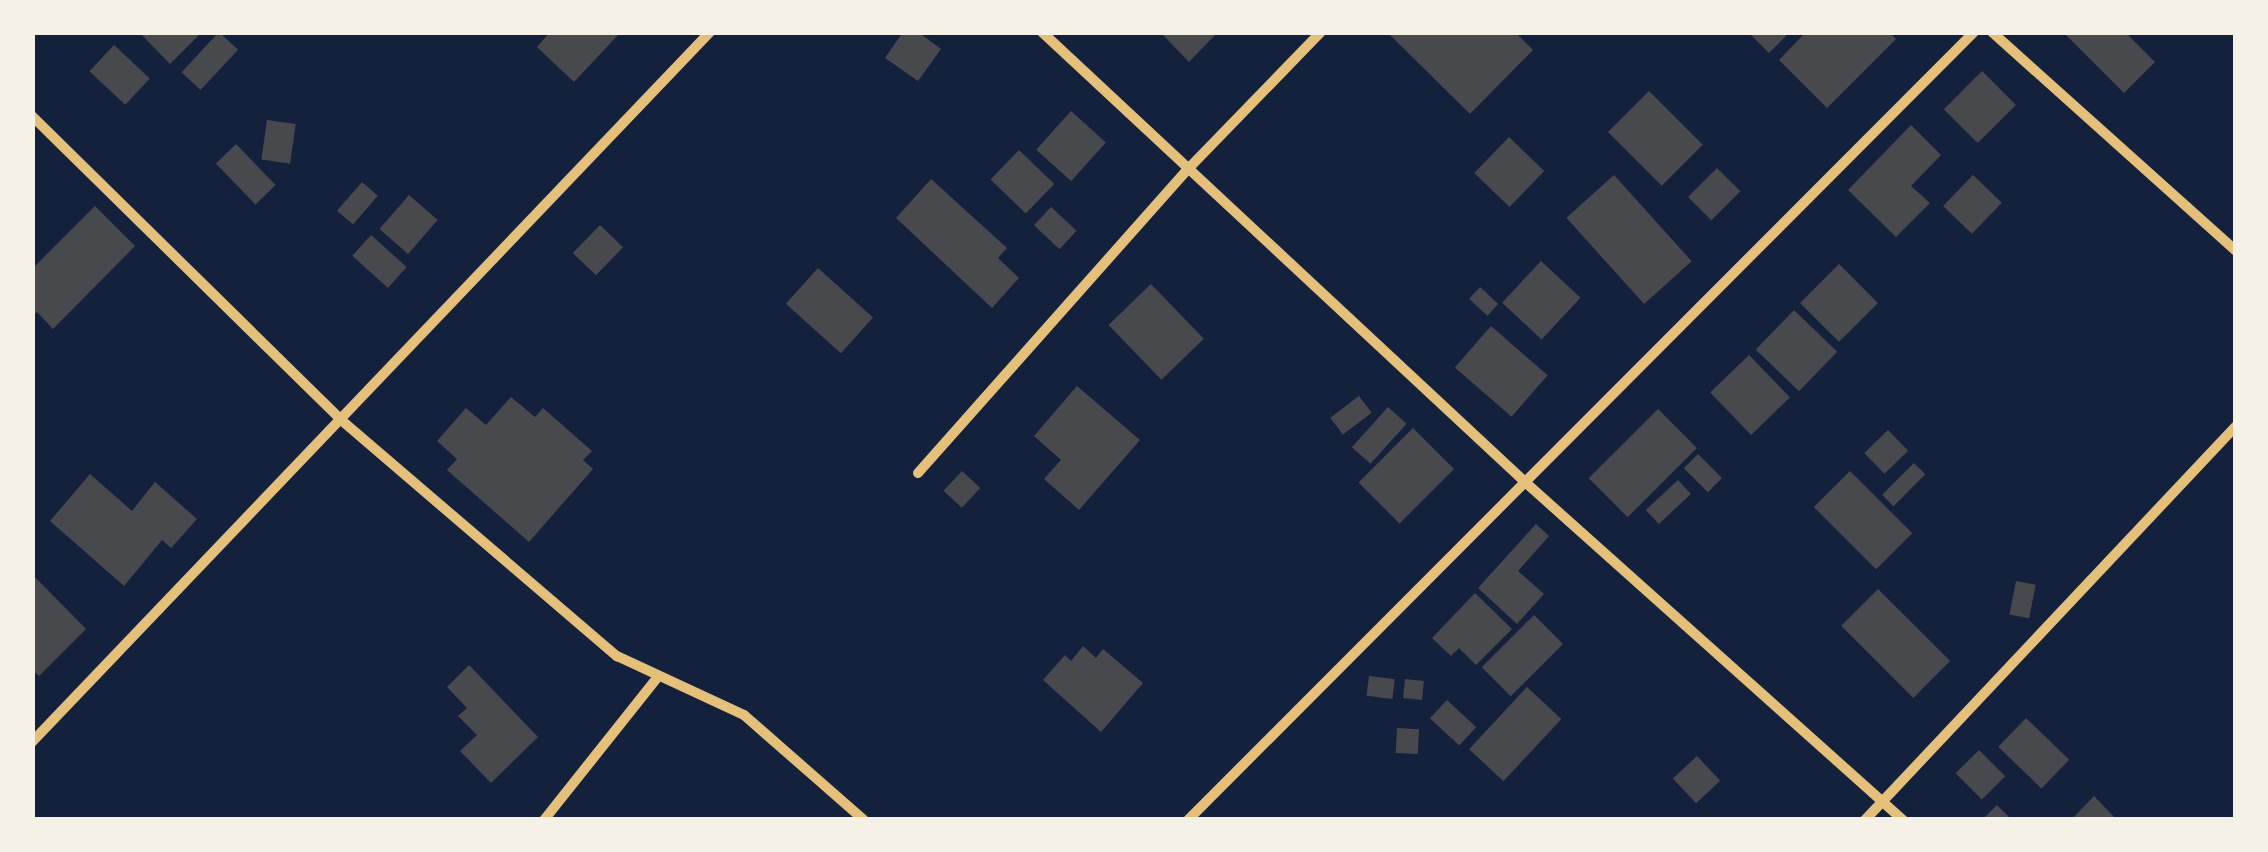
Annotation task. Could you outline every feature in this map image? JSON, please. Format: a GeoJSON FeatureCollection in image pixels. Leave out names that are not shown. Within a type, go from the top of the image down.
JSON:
{"type":"FeatureCollection","features":[{"type":"Feature","properties":{"kind":"street"},"geometry":{"type":"LineString","coordinates":[[32,742],[710,32]]}},
{"type":"Feature","properties":{"kind":"street"},"geometry":{"type":"LineString","coordinates":[[1042,32],[1525,482],[1903,820]]}},
{"type":"Feature","properties":{"kind":"street"},"geometry":{"type":"LineString","coordinates":[[918,472],[1190,167],[1322,32]]}},
{"type":"Feature","properties":{"kind":"street"},"geometry":{"type":"LineString","coordinates":[[1188,820],[1974,32]]}},
{"type":"Feature","properties":{"kind":"street"},"geometry":{"type":"LineString","coordinates":[[1992,32],[2236,251]]}},
{"type":"Feature","properties":{"kind":"street"},"geometry":{"type":"LineString","coordinates":[[32,116],[340,419],[617,656],[744,715],[864,820]]}},
{"type":"Feature","properties":{"kind":"street"},"geometry":{"type":"LineString","coordinates":[[1865,820],[2236,426]]}},
{"type":"Feature","properties":{"kind":"street"},"geometry":{"type":"LineString","coordinates":[[544,820],[658,678]]}},
{"type":"Feature","properties":{"kind":"building"},"geometry":{"type":"Polygon","coordinates":[[[139,32],[202,32],[170,64],[139,32]]]}},
{"type":"Feature","properties":{"kind":"building"},"geometry":{"type":"Polygon","coordinates":[[[219,32],[238,50],[201,90],[181,72],[219,32]]]}},
{"type":"Feature","properties":{"kind":"building"},"geometry":{"type":"Polygon","coordinates":[[[550,32],[619,34],[574,82],[537,47],[550,32]]]}},
{"type":"Feature","properties":{"kind":"building"},"geometry":{"type":"Polygon","coordinates":[[[903,32],[918,32],[941,49],[918,81],[885,58],[903,32]]]}},
{"type":"Feature","properties":{"kind":"building"},"geometry":{"type":"Polygon","coordinates":[[[1160,32],[1218,32],[1189,62],[1160,32]]]}},
{"type":"Feature","properties":{"kind":"building"},"geometry":{"type":"Polygon","coordinates":[[[1387,32],[1515,32],[1533,50],[1470,114],[1387,32]]]}},
{"type":"Feature","properties":{"kind":"building"},"geometry":{"type":"Polygon","coordinates":[[[1748,32],[1790,32],[1769,53],[1748,32]]]}},
{"type":"Feature","properties":{"kind":"building"},"geometry":{"type":"Polygon","coordinates":[[[1806,32],[1889,32],[1896,39],[1827,108],[1779,60],[1806,32]]]}},
{"type":"Feature","properties":{"kind":"building"},"geometry":{"type":"Polygon","coordinates":[[[2063,32],[2125,32],[2155,62],[2124,93],[2063,32]]]}},
{"type":"Feature","properties":{"kind":"building"},"geometry":{"type":"Polygon","coordinates":[[[114,45],[150,78],[125,105],[89,71],[114,45]]]}},
{"type":"Feature","properties":{"kind":"building"},"geometry":{"type":"Polygon","coordinates":[[[1982,71],[2016,105],[1978,143],[1944,109],[1982,71]]]}},
{"type":"Feature","properties":{"kind":"building"},"geometry":{"type":"Polygon","coordinates":[[[1649,91],[1703,145],[1662,186],[1608,132],[1649,91]]]}},
{"type":"Feature","properties":{"kind":"building"},"geometry":{"type":"Polygon","coordinates":[[[1071,111],[1106,142],[1071,181],[1036,150],[1071,111]]]}},
{"type":"Feature","properties":{"kind":"building"},"geometry":{"type":"Polygon","coordinates":[[[267,120],[296,124],[290,164],[261,160],[267,120]]]}},
{"type":"Feature","properties":{"kind":"building"},"geometry":{"type":"Polygon","coordinates":[[[1911,125],[1941,155],[1911,186],[1930,203],[1896,237],[1848,190],[1911,125]]]}},
{"type":"Feature","properties":{"kind":"building"},"geometry":{"type":"Polygon","coordinates":[[[1509,137],[1544,171],[1510,207],[1474,173],[1509,137]]]}},
{"type":"Feature","properties":{"kind":"building"},"geometry":{"type":"Polygon","coordinates":[[[236,144],[276,185],[255,204],[216,163],[236,144]]]}},
{"type":"Feature","properties":{"kind":"building"},"geometry":{"type":"Polygon","coordinates":[[[1019,150],[1054,184],[1026,214],[991,179],[1019,150]]]}},
{"type":"Feature","properties":{"kind":"building"},"geometry":{"type":"Polygon","coordinates":[[[1717,168],[1740,191],[1711,220],[1688,197],[1717,168]]]}},
{"type":"Feature","properties":{"kind":"building"},"geometry":{"type":"Polygon","coordinates":[[[1614,175],[1692,261],[1644,304],[1566,218],[1614,175]]]}},
{"type":"Feature","properties":{"kind":"building"},"geometry":{"type":"Polygon","coordinates":[[[1973,175],[2002,203],[1972,234],[1943,206],[1973,175]]]}},
{"type":"Feature","properties":{"kind":"building"},"geometry":{"type":"Polygon","coordinates":[[[931,179],[1007,248],[998,258],[1019,278],[992,308],[896,218],[931,179]]]}},
{"type":"Feature","properties":{"kind":"building"},"geometry":{"type":"Polygon","coordinates":[[[362,182],[378,196],[353,224],[337,211],[362,182]]]}},
{"type":"Feature","properties":{"kind":"building"},"geometry":{"type":"Polygon","coordinates":[[[409,195],[438,220],[408,254],[379,229],[409,195]]]}},
{"type":"Feature","properties":{"kind":"building"},"geometry":{"type":"Polygon","coordinates":[[[95,206],[135,246],[53,329],[37,312],[32,317],[32,269],[95,206]]]}},
{"type":"Feature","properties":{"kind":"building"},"geometry":{"type":"Polygon","coordinates":[[[1051,207],[1077,231],[1060,249],[1034,225],[1051,207]]]}},
{"type":"Feature","properties":{"kind":"building"},"geometry":{"type":"Polygon","coordinates":[[[600,225],[623,247],[596,275],[573,253],[600,225]]]}},
{"type":"Feature","properties":{"kind":"building"},"geometry":{"type":"Polygon","coordinates":[[[371,235],[407,267],[388,288],[352,256],[371,235]]]}},
{"type":"Feature","properties":{"kind":"building"},"geometry":{"type":"Polygon","coordinates":[[[1541,261],[1580,298],[1542,340],[1502,303],[1541,261]]]}},
{"type":"Feature","properties":{"kind":"building"},"geometry":{"type":"Polygon","coordinates":[[[1839,264],[1878,303],[1839,342],[1800,303],[1839,264]]]}},
{"type":"Feature","properties":{"kind":"building"},"geometry":{"type":"Polygon","coordinates":[[[818,268],[873,318],[841,353],[786,304],[818,268]]]}},
{"type":"Feature","properties":{"kind":"building"},"geometry":{"type":"Polygon","coordinates":[[[1151,284],[1204,339],[1161,380],[1109,325],[1151,284]]]}},
{"type":"Feature","properties":{"kind":"building"},"geometry":{"type":"Polygon","coordinates":[[[1480,287],[1498,304],[1487,316],[1469,299],[1480,287]]]}},
{"type":"Feature","properties":{"kind":"building"},"geometry":{"type":"Polygon","coordinates":[[[1794,310],[1837,352],[1799,391],[1756,350],[1794,310]]]}},
{"type":"Feature","properties":{"kind":"building"},"geometry":{"type":"Polygon","coordinates":[[[1491,326],[1548,375],[1512,417],[1455,368],[1491,326]]]}},
{"type":"Feature","properties":{"kind":"building"},"geometry":{"type":"Polygon","coordinates":[[[1749,355],[1790,397],[1751,435],[1710,393],[1749,355]]]}},
{"type":"Feature","properties":{"kind":"building"},"geometry":{"type":"Polygon","coordinates":[[[1077,386],[1140,440],[1079,510],[1044,479],[1061,460],[1034,436],[1077,386]]]}},
{"type":"Feature","properties":{"kind":"building"},"geometry":{"type":"Polygon","coordinates":[[[1359,396],[1372,413],[1343,434],[1330,418],[1359,396]]]}},
{"type":"Feature","properties":{"kind":"building"},"geometry":{"type":"Polygon","coordinates":[[[511,397],[535,417],[543,408],[592,451],[583,460],[593,469],[529,542],[447,470],[457,459],[437,441],[466,408],[486,425],[511,397]]]}},
{"type":"Feature","properties":{"kind":"building"},"geometry":{"type":"Polygon","coordinates":[[[1388,407],[1407,424],[1370,464],[1352,447],[1388,407]]]}},
{"type":"Feature","properties":{"kind":"building"},"geometry":{"type":"Polygon","coordinates":[[[1658,409],[1697,448],[1628,517],[1589,478],[1658,409]]]}},
{"type":"Feature","properties":{"kind":"building"},"geometry":{"type":"Polygon","coordinates":[[[1413,428],[1454,469],[1400,523],[1359,482],[1413,428]]]}},
{"type":"Feature","properties":{"kind":"building"},"geometry":{"type":"Polygon","coordinates":[[[1888,430],[1908,451],[1884,474],[1864,453],[1888,430]]]}},
{"type":"Feature","properties":{"kind":"building"},"geometry":{"type":"Polygon","coordinates":[[[1698,454],[1722,478],[1708,492],[1684,468],[1698,454]]]}},
{"type":"Feature","properties":{"kind":"building"},"geometry":{"type":"Polygon","coordinates":[[[1914,463],[1925,474],[1893,506],[1882,495],[1914,463]]]}},
{"type":"Feature","properties":{"kind":"building"},"geometry":{"type":"Polygon","coordinates":[[[962,471],[980,488],[962,508],[944,491],[962,471]]]}},
{"type":"Feature","properties":{"kind":"building"},"geometry":{"type":"Polygon","coordinates":[[[1850,471],[1912,533],[1876,569],[1814,507],[1850,471]]]}},
{"type":"Feature","properties":{"kind":"building"},"geometry":{"type":"Polygon","coordinates":[[[90,474],[132,511],[155,482],[197,519],[171,548],[162,540],[124,586],[50,521],[90,474]]]}},
{"type":"Feature","properties":{"kind":"building"},"geometry":{"type":"Polygon","coordinates":[[[1678,480],[1691,494],[1659,524],[1646,510],[1678,480]]]}},
{"type":"Feature","properties":{"kind":"building"},"geometry":{"type":"Polygon","coordinates":[[[1536,524],[1549,536],[1518,571],[1544,594],[1517,624],[1478,588],[1536,524]]]}},
{"type":"Feature","properties":{"kind":"building"},"geometry":{"type":"Polygon","coordinates":[[[32,574],[86,629],[39,676],[32,670],[32,574]]]}},
{"type":"Feature","properties":{"kind":"building"},"geometry":{"type":"Polygon","coordinates":[[[2016,581],[2036,585],[2029,618],[2010,614],[2016,581]]]}},
{"type":"Feature","properties":{"kind":"building"},"geometry":{"type":"Polygon","coordinates":[[[1878,589],[1950,661],[1913,698],[1841,626],[1878,589]]]}},
{"type":"Feature","properties":{"kind":"building"},"geometry":{"type":"Polygon","coordinates":[[[1475,593],[1512,629],[1476,665],[1459,648],[1451,656],[1432,638],[1475,593]]]}},
{"type":"Feature","properties":{"kind":"building"},"geometry":{"type":"Polygon","coordinates":[[[1534,615],[1563,644],[1511,696],[1482,667],[1534,615]]]}},
{"type":"Feature","properties":{"kind":"building"},"geometry":{"type":"Polygon","coordinates":[[[1083,646],[1096,658],[1103,649],[1143,683],[1101,732],[1043,680],[1065,655],[1071,661],[1083,646]]]}},
{"type":"Feature","properties":{"kind":"building"},"geometry":{"type":"Polygon","coordinates":[[[469,665],[538,737],[491,783],[460,751],[477,735],[458,716],[467,708],[447,687],[469,665]]]}},
{"type":"Feature","properties":{"kind":"building"},"geometry":{"type":"Polygon","coordinates":[[[1369,676],[1395,679],[1392,699],[1367,696],[1369,676]]]}},
{"type":"Feature","properties":{"kind":"building"},"geometry":{"type":"Polygon","coordinates":[[[1405,679],[1424,681],[1422,700],[1403,698],[1405,679]]]}},
{"type":"Feature","properties":{"kind":"building"},"geometry":{"type":"Polygon","coordinates":[[[1527,687],[1561,719],[1503,781],[1469,749],[1527,687]]]}},
{"type":"Feature","properties":{"kind":"building"},"geometry":{"type":"Polygon","coordinates":[[[1447,700],[1476,727],[1459,746],[1430,718],[1447,700]]]}},
{"type":"Feature","properties":{"kind":"building"},"geometry":{"type":"Polygon","coordinates":[[[2026,718],[2069,760],[2041,788],[1998,747],[2026,718]]]}},
{"type":"Feature","properties":{"kind":"building"},"geometry":{"type":"Polygon","coordinates":[[[1397,728],[1419,729],[1418,754],[1396,753],[1397,728]]]}},
{"type":"Feature","properties":{"kind":"building"},"geometry":{"type":"Polygon","coordinates":[[[1979,750],[2005,776],[1982,799],[1956,773],[1979,750]]]}},
{"type":"Feature","properties":{"kind":"building"},"geometry":{"type":"Polygon","coordinates":[[[1697,756],[1720,781],[1696,803],[1673,779],[1697,756]]]}},
{"type":"Feature","properties":{"kind":"building"},"geometry":{"type":"Polygon","coordinates":[[[2094,796],[2117,820],[2071,820],[2094,796]]]}},
{"type":"Feature","properties":{"kind":"building"},"geometry":{"type":"Polygon","coordinates":[[[1997,805],[2012,820],[1982,820],[1997,805]]]}}]}
